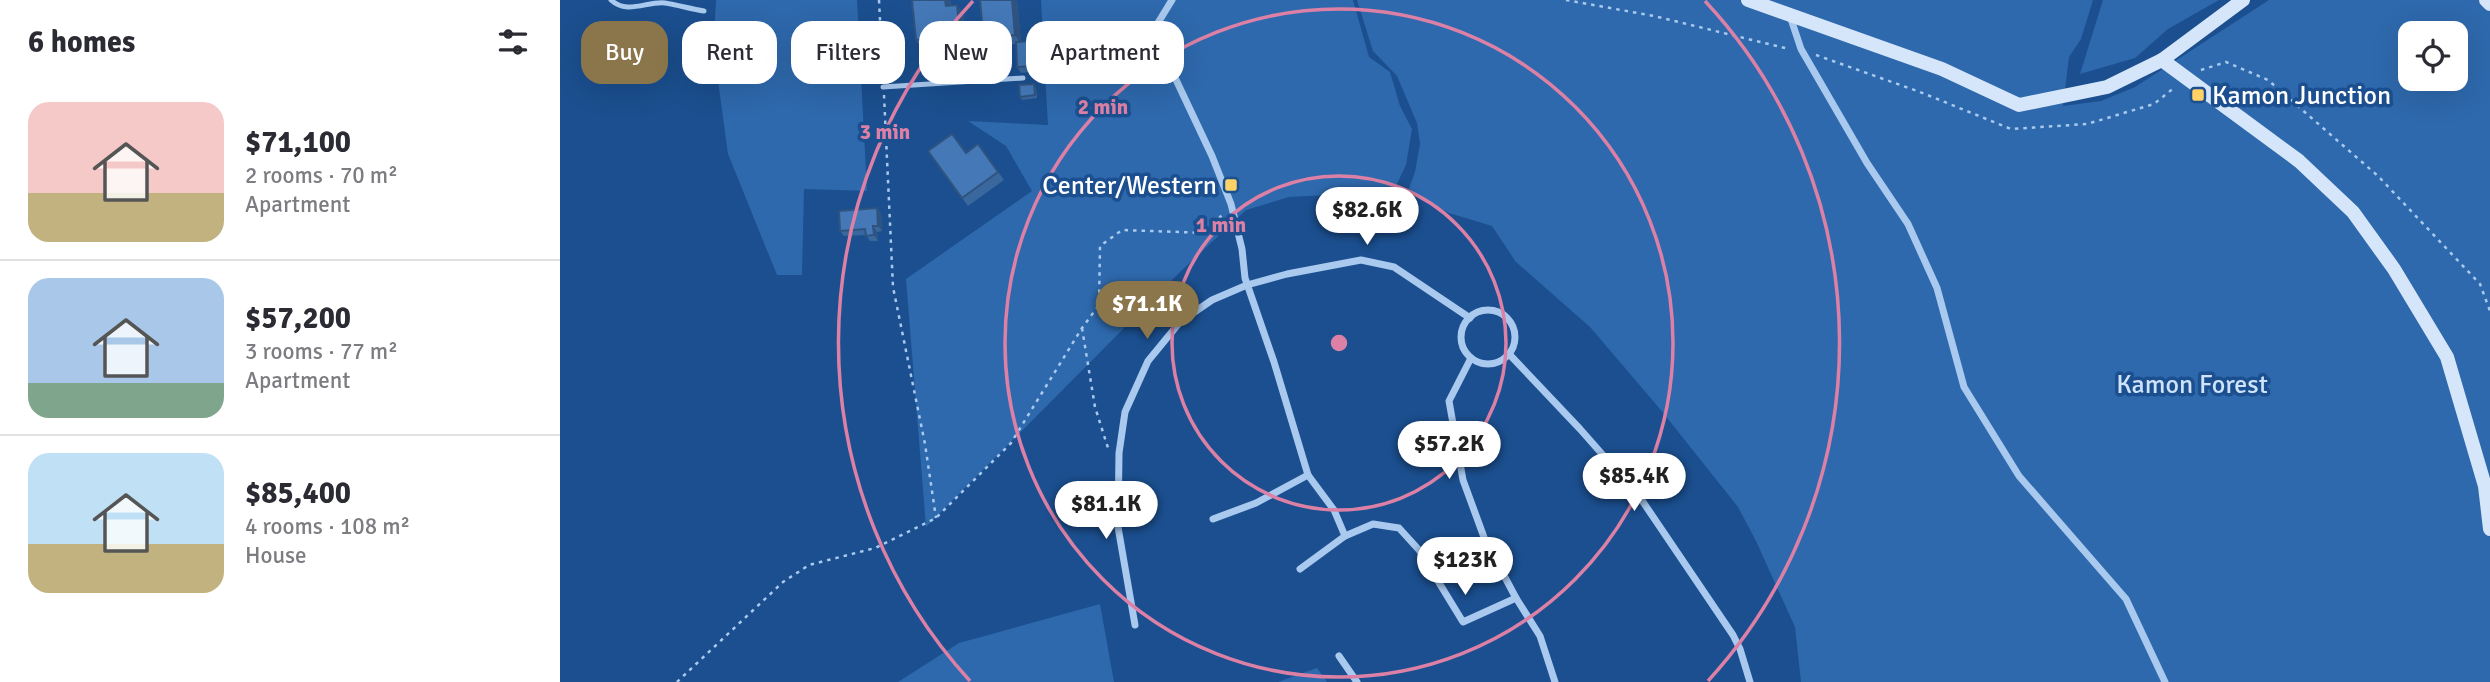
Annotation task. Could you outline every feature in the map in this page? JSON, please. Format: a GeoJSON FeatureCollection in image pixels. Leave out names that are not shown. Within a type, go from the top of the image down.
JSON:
{"type":"FeatureCollection","features":[{"type":"Feature","properties":{"kind":"main road"},"geometry":{"type":"LineString","coordinates":[[1748,0],[1942,69],[2019,105],[2107,86],[2162,60],[2243,0]]}},
{"type":"Feature","properties":{"kind":"main road"},"geometry":{"type":"LineString","coordinates":[[2486,0],[2490,4]]}},
{"type":"Feature","properties":{"kind":"main road"},"geometry":{"type":"LineString","coordinates":[[2162,60],[2299,161],[2353,212],[2394,269],[2446,357],[2485,486],[2490,529]]}},
{"type":"Feature","properties":{"kind":"street"},"geometry":{"type":"LineString","coordinates":[[1172,0],[1153,31],[1212,156],[1231,204],[1247,285],[1274,362],[1308,475],[1334,510],[1345,536]]}},
{"type":"Feature","properties":{"kind":"street"},"geometry":{"type":"LineString","coordinates":[[1789,15],[1801,49],[1867,163],[1908,224],[1937,288],[1964,387],[2019,476],[2126,599],[2165,682]]}},
{"type":"Feature","properties":{"kind":"street"},"geometry":{"type":"LineString","coordinates":[[1135,625],[1118,527],[1119,453],[1125,412],[1148,361],[1180,322],[1212,300],[1247,285],[1287,274],[1361,260],[1394,267],[1470,318]]}},
{"type":"Feature","properties":{"kind":"street"},"geometry":{"type":"LineString","coordinates":[[1495,311],[1509,321],[1515,337],[1509,354],[1496,363],[1487,364],[1471,358],[1462,342],[1461,334],[1470,318],[1477,313],[1495,311]]}},
{"type":"Feature","properties":{"kind":"street"},"geometry":{"type":"LineString","coordinates":[[1509,354],[1595,446],[1650,511],[1733,635],[1750,682]]}},
{"type":"Feature","properties":{"kind":"street"},"geometry":{"type":"LineString","coordinates":[[1471,358],[1449,401],[1463,480],[1485,540],[1540,636],[1555,682]]}},
{"type":"Feature","properties":{"kind":"street"},"geometry":{"type":"LineString","coordinates":[[1213,519],[1256,503],[1308,475]]}},
{"type":"Feature","properties":{"kind":"street"},"geometry":{"type":"LineString","coordinates":[[1300,569],[1345,536],[1373,524],[1399,528],[1419,550],[1463,622],[1516,598]]}},
{"type":"Feature","properties":{"kind":"street"},"geometry":{"type":"LineString","coordinates":[[1339,656],[1357,682]]}},
{"type":"Feature","properties":{"kind":"lane"},"geometry":{"type":"LineString","coordinates":[[611,0],[624,7],[664,3],[704,11]]}},
{"type":"Feature","properties":{"kind":"lane"},"geometry":{"type":"LineString","coordinates":[[883,87],[1023,78]]}},
{"type":"Feature","properties":{"kind":"path"},"geometry":{"type":"LineString","coordinates":[[879,0],[893,287],[925,444],[936,518]]}},
{"type":"Feature","properties":{"kind":"path"},"geometry":{"type":"LineString","coordinates":[[1566,0],[1654,16],[1801,49],[1920,92],[2011,130],[2087,124],[2154,104],[2186,77],[2226,62],[2268,80],[2378,176],[2480,284],[2490,311]]}},
{"type":"Feature","properties":{"kind":"path"},"geometry":{"type":"LineString","coordinates":[[677,682],[783,582],[809,565],[875,548],[936,518],[1011,443],[1099,305],[1100,246],[1122,230],[1208,233],[1231,204]]}},
{"type":"Feature","properties":{"kind":"path"},"geometry":{"type":"LineString","coordinates":[[1082,328],[1094,407],[1111,455]]}},
{"type":"Feature","properties":{"kind":"green space"},"geometry":{"type":"Polygon","coordinates":[[[716,0],[857,0],[858,21],[791,21],[791,84],[861,84],[867,191],[804,189],[802,275],[777,275],[728,154],[718,84],[777,84],[777,21],[715,21],[716,0]]]}},
{"type":"Feature","properties":{"kind":"green space"},"geometry":{"type":"Polygon","coordinates":[[[1041,0],[1353,0],[1369,57],[1390,72],[1400,106],[1412,129],[1406,165],[1393,192],[1289,197],[1246,210],[1181,271],[926,527],[906,279],[1032,191],[1006,146],[968,121],[1048,125],[1046,84],[1184,84],[1184,21],[1042,21],[1041,0]]]}},
{"type":"Feature","properties":{"kind":"green space","name":"Kamon Forest"},"geometry":{"type":"Polygon","coordinates":[[[1357,0],[2093,0],[2081,39],[2069,57],[2063,106],[2101,101],[2135,87],[2269,0],[2490,0],[2490,682],[1801,682],[1795,627],[1756,541],[1738,507],[1660,409],[1590,327],[1516,262],[1492,226],[1449,213],[1408,191],[1420,144],[1417,123],[1397,76],[1373,51],[1357,0]]]}},
{"type":"Feature","properties":{"kind":"green space"},"geometry":{"type":"Polygon","coordinates":[[[2103,0],[2219,0],[2168,29],[2135,58],[2080,74],[2103,0]]]}},
{"type":"Feature","properties":{"kind":"green space"},"geometry":{"type":"Polygon","coordinates":[[[1100,604],[1114,682],[898,682],[959,643],[1100,604]]]}},
{"type":"Feature","properties":{"kind":"green space"},"geometry":{"type":"Polygon","coordinates":[[[1317,668],[1327,682],[1278,682],[1317,668]]]}},
{"type":"Feature","properties":{"kind":"building"},"geometry":{"type":"Polygon","coordinates":[[[912,0],[945,0],[946,6],[957,5],[959,21],[919,21],[919,40],[916,40],[912,0]]]}},
{"type":"Feature","properties":{"kind":"building"},"geometry":{"type":"Polygon","coordinates":[[[980,0],[1012,0],[1015,35],[1012,35],[1012,21],[982,21],[980,0]]]}},
{"type":"Feature","properties":{"kind":"building"},"geometry":{"type":"Polygon","coordinates":[[[1026,41],[1026,67],[1017,67],[1016,42],[1026,41]]]}},
{"type":"Feature","properties":{"kind":"building"},"geometry":{"type":"Polygon","coordinates":[[[1034,84],[1035,95],[1020,97],[1019,85],[1034,84]]]}},
{"type":"Feature","properties":{"kind":"building"},"geometry":{"type":"Polygon","coordinates":[[[952,134],[966,153],[978,144],[998,172],[962,198],[928,151],[952,134]]]}},
{"type":"Feature","properties":{"kind":"building"},"geometry":{"type":"Polygon","coordinates":[[[877,208],[878,226],[873,226],[874,235],[866,236],[865,229],[840,231],[839,211],[877,208]]]}},
{"type":"Feature","properties":{"kind":"place","name":"Kamon Junction"},"geometry":{"type":"Point","coordinates":[2198,95]}},
{"type":"Feature","properties":{"kind":"place","name":"Center/Western"},"geometry":{"type":"Point","coordinates":[1231,185]}}]}
